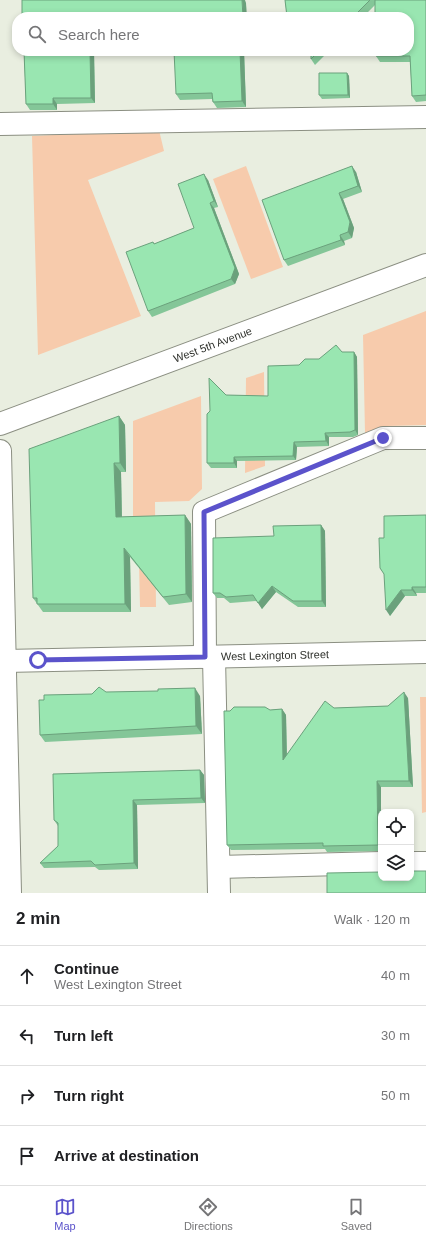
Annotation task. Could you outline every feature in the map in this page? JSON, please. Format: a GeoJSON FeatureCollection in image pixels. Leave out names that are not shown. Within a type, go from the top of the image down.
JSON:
{"type":"FeatureCollection","features":[{"type":"Feature","properties":{"kind":"street"},"geometry":{"type":"LineString","coordinates":[[0,124],[426,117]]}},
{"type":"Feature","properties":{"kind":"street","name":"West 5th Avenue"},"geometry":{"type":"LineString","coordinates":[[0,424],[426,265]]}},
{"type":"Feature","properties":{"kind":"street"},"geometry":{"type":"LineString","coordinates":[[219,893],[204,512],[383,438],[426,438]]}},
{"type":"Feature","properties":{"kind":"street"},"geometry":{"type":"LineString","coordinates":[[0,451],[3,655],[10,893]]}},
{"type":"Feature","properties":{"kind":"street","name":"West Lexington Street"},"geometry":{"type":"LineString","coordinates":[[3,655],[209,657],[426,652]]}},
{"type":"Feature","properties":{"kind":"street"},"geometry":{"type":"LineString","coordinates":[[219,867],[378,863]]}},
{"type":"Feature","properties":{"kind":"street"},"geometry":{"type":"LineString","coordinates":[[414,863],[426,863]]}},
{"type":"Feature","properties":{"kind":"shaded area"},"geometry":{"type":"Polygon","coordinates":[[[159,130],[164,151],[88,180],[141,316],[38,355],[32,136],[159,130]]]}},
{"type":"Feature","properties":{"kind":"shaded area"},"geometry":{"type":"Polygon","coordinates":[[[246,166],[283,267],[251,279],[213,179],[246,166]]]}},
{"type":"Feature","properties":{"kind":"shaded area"},"geometry":{"type":"Polygon","coordinates":[[[426,311],[426,425],[388,426],[365,433],[363,335],[426,311]]]}},
{"type":"Feature","properties":{"kind":"shaded area"},"geometry":{"type":"Polygon","coordinates":[[[264,372],[265,466],[245,473],[246,378],[264,372]]]}},
{"type":"Feature","properties":{"kind":"shaded area"},"geometry":{"type":"Polygon","coordinates":[[[201,396],[202,489],[189,501],[155,502],[156,607],[140,607],[139,561],[133,560],[133,421],[201,396]]]}},
{"type":"Feature","properties":{"kind":"shaded area"},"geometry":{"type":"Polygon","coordinates":[[[420,697],[426,697],[426,812],[422,813],[420,697]]]}},
{"type":"Feature","properties":{"kind":"building"},"geometry":{"type":"Polygon","coordinates":[[[22,0],[242,0],[243,12],[22,12],[22,0]]]}},
{"type":"Feature","properties":{"kind":"building"},"geometry":{"type":"Polygon","coordinates":[[[285,0],[370,0],[358,12],[286,12],[285,0]]]}},
{"type":"Feature","properties":{"kind":"building"},"geometry":{"type":"Polygon","coordinates":[[[375,0],[426,0],[426,95],[412,96],[410,56],[414,56],[414,12],[375,12],[375,0]]]}},
{"type":"Feature","properties":{"kind":"building"},"geometry":{"type":"Polygon","coordinates":[[[24,56],[90,56],[91,98],[53,98],[53,104],[26,104],[24,56]]]}},
{"type":"Feature","properties":{"kind":"building"},"geometry":{"type":"Polygon","coordinates":[[[174,56],[240,56],[242,101],[213,102],[212,93],[176,94],[174,56]]]}},
{"type":"Feature","properties":{"kind":"building"},"geometry":{"type":"Polygon","coordinates":[[[319,73],[347,73],[348,95],[319,95],[319,73]]]}},
{"type":"Feature","properties":{"kind":"building"},"geometry":{"type":"Polygon","coordinates":[[[352,166],[358,186],[339,193],[350,222],[348,232],[340,235],[341,240],[284,260],[262,200],[352,166]]]}},
{"type":"Feature","properties":{"kind":"building"},"geometry":{"type":"Polygon","coordinates":[[[204,174],[214,201],[210,203],[235,268],[231,279],[148,311],[126,252],[153,242],[154,244],[194,228],[178,184],[204,174]]]}},
{"type":"Feature","properties":{"kind":"building"},"geometry":{"type":"Polygon","coordinates":[[[336,345],[342,352],[354,352],[355,430],[350,432],[325,433],[326,441],[294,442],[293,456],[234,457],[234,463],[207,463],[207,414],[210,411],[209,378],[226,395],[268,396],[268,366],[299,365],[305,359],[319,359],[336,345]]]}},
{"type":"Feature","properties":{"kind":"building"},"geometry":{"type":"Polygon","coordinates":[[[119,416],[120,463],[114,463],[116,517],[185,515],[186,594],[163,597],[124,548],[125,604],[37,604],[37,598],[33,598],[29,449],[119,416]]]}},
{"type":"Feature","properties":{"kind":"building"},"geometry":{"type":"Polygon","coordinates":[[[426,515],[426,587],[412,587],[412,590],[401,590],[386,610],[384,574],[380,568],[379,538],[384,538],[384,516],[426,515]]]}},
{"type":"Feature","properties":{"kind":"building"},"geometry":{"type":"Polygon","coordinates":[[[321,525],[322,601],[293,601],[272,586],[258,603],[253,595],[226,597],[220,593],[213,593],[213,538],[274,536],[273,526],[321,525]]]}},
{"type":"Feature","properties":{"kind":"building"},"geometry":{"type":"Polygon","coordinates":[[[99,687],[106,692],[158,691],[158,689],[195,688],[196,726],[40,735],[39,700],[44,700],[44,695],[92,694],[99,687]]]}},
{"type":"Feature","properties":{"kind":"building"},"geometry":{"type":"Polygon","coordinates":[[[404,692],[409,781],[377,781],[378,845],[323,846],[323,843],[227,845],[224,711],[230,711],[234,707],[265,707],[270,710],[282,709],[283,760],[325,701],[334,708],[388,706],[404,692]]]}},
{"type":"Feature","properties":{"kind":"building"},"geometry":{"type":"Polygon","coordinates":[[[200,770],[201,798],[133,800],[134,863],[95,865],[91,861],[40,863],[58,846],[58,823],[54,820],[53,774],[200,770]]]}},
{"type":"Feature","properties":{"kind":"building"},"geometry":{"type":"Polygon","coordinates":[[[414,871],[426,871],[426,893],[327,893],[327,873],[378,872],[378,881],[414,881],[414,871]]]}},
{"type":"Feature","properties":{"kind":"route"},"geometry":{"type":"LineString","coordinates":[[38,660],[205,657],[204,512],[383,438]]}}]}
